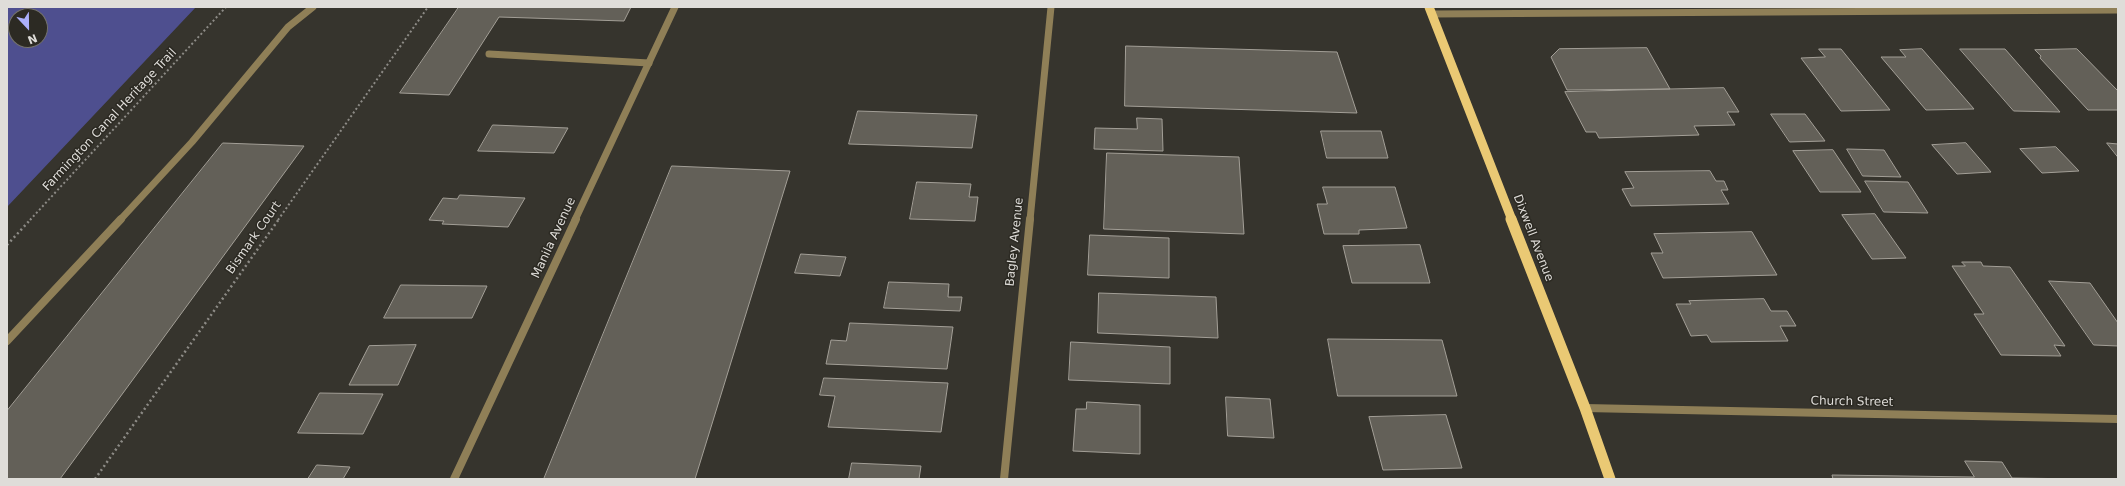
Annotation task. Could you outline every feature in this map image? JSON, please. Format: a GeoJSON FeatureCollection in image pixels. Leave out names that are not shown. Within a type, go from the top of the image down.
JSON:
{"type":"FeatureCollection","features":[{"type":"Feature","properties":{"kind":"main road","name":"Dixwell Avenue"},"geometry":{"type":"LineString","coordinates":[[1431,11],[1585,408],[1610,479]]}},
{"type":"Feature","properties":{"kind":"street"},"geometry":{"type":"LineString","coordinates":[[7,341],[192,142],[288,27],[313,7]]}},
{"type":"Feature","properties":{"kind":"street","name":"Manila Avenue"},"geometry":{"type":"LineString","coordinates":[[454,479],[675,7]]}},
{"type":"Feature","properties":{"kind":"street","name":"Bagley Avenue"},"geometry":{"type":"LineString","coordinates":[[1004,479],[1051,7]]}},
{"type":"Feature","properties":{"kind":"street"},"geometry":{"type":"LineString","coordinates":[[1431,11],[2118,10]]}},
{"type":"Feature","properties":{"kind":"street"},"geometry":{"type":"LineString","coordinates":[[489,54],[649,63]]}},
{"type":"Feature","properties":{"kind":"street","name":"Church Street"},"geometry":{"type":"LineString","coordinates":[[1585,408],[2118,420]]}},
{"type":"Feature","properties":{"kind":"path","name":"Farmington Canal Heritage Trail"},"geometry":{"type":"LineString","coordinates":[[7,245],[226,7]]}},
{"type":"Feature","properties":{"kind":"path","name":"Bismark Court"},"geometry":{"type":"LineString","coordinates":[[95,479],[428,7]]}},
{"type":"Feature","properties":{"kind":"shaded area"},"geometry":{"type":"Polygon","coordinates":[[[7,7],[196,7],[7,207],[7,7]]]}},
{"type":"Feature","properties":{"kind":"building"},"geometry":{"type":"Polygon","coordinates":[[[459,7],[631,7],[624,21],[499,17],[449,95],[400,93],[459,7]]]}},
{"type":"Feature","properties":{"kind":"building"},"geometry":{"type":"Polygon","coordinates":[[[1126,46],[1337,52],[1357,113],[1125,106],[1126,46]]]}},
{"type":"Feature","properties":{"kind":"building"},"geometry":{"type":"Polygon","coordinates":[[[1647,48],[1670,89],[1567,90],[1551,57],[1559,49],[1647,48]]]}},
{"type":"Feature","properties":{"kind":"building"},"geometry":{"type":"Polygon","coordinates":[[[1819,49],[1841,49],[1890,110],[1841,111],[1801,58],[1825,57],[1819,49]]]}},
{"type":"Feature","properties":{"kind":"building"},"geometry":{"type":"Polygon","coordinates":[[[1922,49],[1974,109],[1926,110],[1881,57],[1906,57],[1900,50],[1922,49]]]}},
{"type":"Feature","properties":{"kind":"building"},"geometry":{"type":"Polygon","coordinates":[[[1960,49],[2005,49],[2060,112],[2014,111],[1960,49]]]}},
{"type":"Feature","properties":{"kind":"building"},"geometry":{"type":"Polygon","coordinates":[[[2077,49],[2118,91],[2118,110],[2088,110],[2040,58],[2041,56],[2035,50],[2077,49]]]}},
{"type":"Feature","properties":{"kind":"building"},"geometry":{"type":"Polygon","coordinates":[[[1724,88],[1739,112],[1727,112],[1735,125],[1694,126],[1699,135],[1599,138],[1596,132],[1586,132],[1565,92],[1724,88]]]}},
{"type":"Feature","properties":{"kind":"building"},"geometry":{"type":"Polygon","coordinates":[[[858,111],[977,115],[972,148],[849,144],[858,111]]]}},
{"type":"Feature","properties":{"kind":"building"},"geometry":{"type":"Polygon","coordinates":[[[1771,114],[1805,114],[1825,141],[1790,142],[1771,114]]]}},
{"type":"Feature","properties":{"kind":"building"},"geometry":{"type":"Polygon","coordinates":[[[1137,118],[1162,119],[1163,151],[1094,149],[1095,128],[1137,129],[1137,118]]]}},
{"type":"Feature","properties":{"kind":"building"},"geometry":{"type":"Polygon","coordinates":[[[493,125],[568,128],[554,153],[478,151],[493,125]]]}},
{"type":"Feature","properties":{"kind":"building"},"geometry":{"type":"Polygon","coordinates":[[[1321,131],[1381,131],[1388,158],[1327,158],[1321,131]]]}},
{"type":"Feature","properties":{"kind":"building"},"geometry":{"type":"Polygon","coordinates":[[[223,143],[304,146],[60,479],[7,479],[7,411],[223,143]]]}},
{"type":"Feature","properties":{"kind":"building"},"geometry":{"type":"Polygon","coordinates":[[[1966,143],[1991,172],[1957,174],[1932,145],[1966,143]]]}},
{"type":"Feature","properties":{"kind":"building"},"geometry":{"type":"Polygon","coordinates":[[[2107,143],[2118,144],[2118,157],[2107,143]]]}},
{"type":"Feature","properties":{"kind":"building"},"geometry":{"type":"Polygon","coordinates":[[[2056,147],[2079,171],[2042,173],[2020,149],[2056,147]]]}},
{"type":"Feature","properties":{"kind":"building"},"geometry":{"type":"Polygon","coordinates":[[[1847,149],[1884,150],[1901,177],[1863,176],[1847,149]]]}},
{"type":"Feature","properties":{"kind":"building"},"geometry":{"type":"Polygon","coordinates":[[[1833,150],[1861,192],[1820,192],[1793,151],[1833,150]]]}},
{"type":"Feature","properties":{"kind":"building"},"geometry":{"type":"Polygon","coordinates":[[[1107,153],[1239,157],[1244,234],[1104,229],[1107,153]]]}},
{"type":"Feature","properties":{"kind":"building"},"geometry":{"type":"Polygon","coordinates":[[[672,166],[790,171],[695,479],[544,479],[672,166]]]}},
{"type":"Feature","properties":{"kind":"building"},"geometry":{"type":"Polygon","coordinates":[[[1710,171],[1716,181],[1724,181],[1728,190],[1721,190],[1729,204],[1631,206],[1622,189],[1634,188],[1625,172],[1710,171]]]}},
{"type":"Feature","properties":{"kind":"building"},"geometry":{"type":"Polygon","coordinates":[[[1865,181],[1908,182],[1928,213],[1884,212],[1865,181]]]}},
{"type":"Feature","properties":{"kind":"building"},"geometry":{"type":"Polygon","coordinates":[[[917,182],[971,184],[969,197],[978,197],[975,221],[910,219],[917,182]]]}},
{"type":"Feature","properties":{"kind":"building"},"geometry":{"type":"Polygon","coordinates":[[[1323,187],[1395,187],[1407,228],[1359,230],[1359,234],[1324,234],[1317,204],[1327,204],[1323,187]]]}},
{"type":"Feature","properties":{"kind":"building"},"geometry":{"type":"Polygon","coordinates":[[[460,195],[525,198],[508,227],[442,224],[444,221],[429,220],[443,198],[457,199],[460,195]]]}},
{"type":"Feature","properties":{"kind":"building"},"geometry":{"type":"Polygon","coordinates":[[[1875,214],[1906,258],[1872,259],[1842,215],[1875,214]]]}},
{"type":"Feature","properties":{"kind":"building"},"geometry":{"type":"Polygon","coordinates":[[[1752,232],[1777,275],[1663,278],[1651,253],[1663,253],[1654,234],[1752,232]]]}},
{"type":"Feature","properties":{"kind":"building"},"geometry":{"type":"Polygon","coordinates":[[[1090,235],[1169,238],[1169,278],[1088,275],[1090,235]]]}},
{"type":"Feature","properties":{"kind":"building"},"geometry":{"type":"Polygon","coordinates":[[[1420,245],[1430,283],[1352,283],[1343,246],[1420,245]]]}},
{"type":"Feature","properties":{"kind":"building"},"geometry":{"type":"Polygon","coordinates":[[[801,254],[846,257],[840,276],[795,273],[801,254]]]}},
{"type":"Feature","properties":{"kind":"building"},"geometry":{"type":"Polygon","coordinates":[[[1962,262],[1981,262],[1983,266],[2010,267],[2065,346],[2054,345],[2061,356],[2001,355],[1974,314],[1984,314],[1952,266],[1965,266],[1962,262]]]}},
{"type":"Feature","properties":{"kind":"building"},"geometry":{"type":"Polygon","coordinates":[[[2049,281],[2090,283],[2118,323],[2118,346],[2094,345],[2049,281]]]}},
{"type":"Feature","properties":{"kind":"building"},"geometry":{"type":"Polygon","coordinates":[[[889,282],[949,284],[948,297],[962,297],[960,311],[884,308],[889,282]]]}},
{"type":"Feature","properties":{"kind":"building"},"geometry":{"type":"Polygon","coordinates":[[[401,285],[487,286],[472,318],[384,318],[401,285]]]}},
{"type":"Feature","properties":{"kind":"building"},"geometry":{"type":"Polygon","coordinates":[[[1099,293],[1216,297],[1218,338],[1098,333],[1099,293]]]}},
{"type":"Feature","properties":{"kind":"building"},"geometry":{"type":"Polygon","coordinates":[[[1764,299],[1771,311],[1787,311],[1796,326],[1780,326],[1788,341],[1711,342],[1707,335],[1691,336],[1676,304],[1691,304],[1689,301],[1764,299]]]}},
{"type":"Feature","properties":{"kind":"building"},"geometry":{"type":"Polygon","coordinates":[[[850,323],[953,327],[947,369],[826,364],[831,340],[846,341],[850,323]]]}},
{"type":"Feature","properties":{"kind":"building"},"geometry":{"type":"Polygon","coordinates":[[[1328,339],[1442,340],[1457,396],[1338,396],[1328,339]]]}},
{"type":"Feature","properties":{"kind":"building"},"geometry":{"type":"Polygon","coordinates":[[[1071,342],[1170,347],[1170,384],[1069,380],[1071,342]]]}},
{"type":"Feature","properties":{"kind":"building"},"geometry":{"type":"Polygon","coordinates":[[[416,345],[398,385],[349,385],[369,346],[416,345]]]}},
{"type":"Feature","properties":{"kind":"building"},"geometry":{"type":"Polygon","coordinates":[[[824,378],[948,383],[941,432],[828,427],[835,396],[820,395],[824,378]]]}},
{"type":"Feature","properties":{"kind":"building"},"geometry":{"type":"Polygon","coordinates":[[[320,393],[383,394],[363,434],[298,433],[320,393]]]}},
{"type":"Feature","properties":{"kind":"building"},"geometry":{"type":"Polygon","coordinates":[[[1226,397],[1270,399],[1274,438],[1228,436],[1226,397]]]}},
{"type":"Feature","properties":{"kind":"building"},"geometry":{"type":"Polygon","coordinates":[[[1087,402],[1140,405],[1140,454],[1073,451],[1076,409],[1086,409],[1087,402]]]}},
{"type":"Feature","properties":{"kind":"building"},"geometry":{"type":"Polygon","coordinates":[[[1446,415],[1462,468],[1383,470],[1369,417],[1446,415]]]}},
{"type":"Feature","properties":{"kind":"building"},"geometry":{"type":"Polygon","coordinates":[[[1965,461],[2002,462],[2012,478],[2084,479],[1833,479],[1832,475],[1974,477],[1965,461]]]}},
{"type":"Feature","properties":{"kind":"building"},"geometry":{"type":"Polygon","coordinates":[[[852,463],[921,466],[919,479],[849,479],[852,463]]]}},
{"type":"Feature","properties":{"kind":"building"},"geometry":{"type":"Polygon","coordinates":[[[317,465],[350,467],[343,479],[308,479],[317,465]]]}}]}
